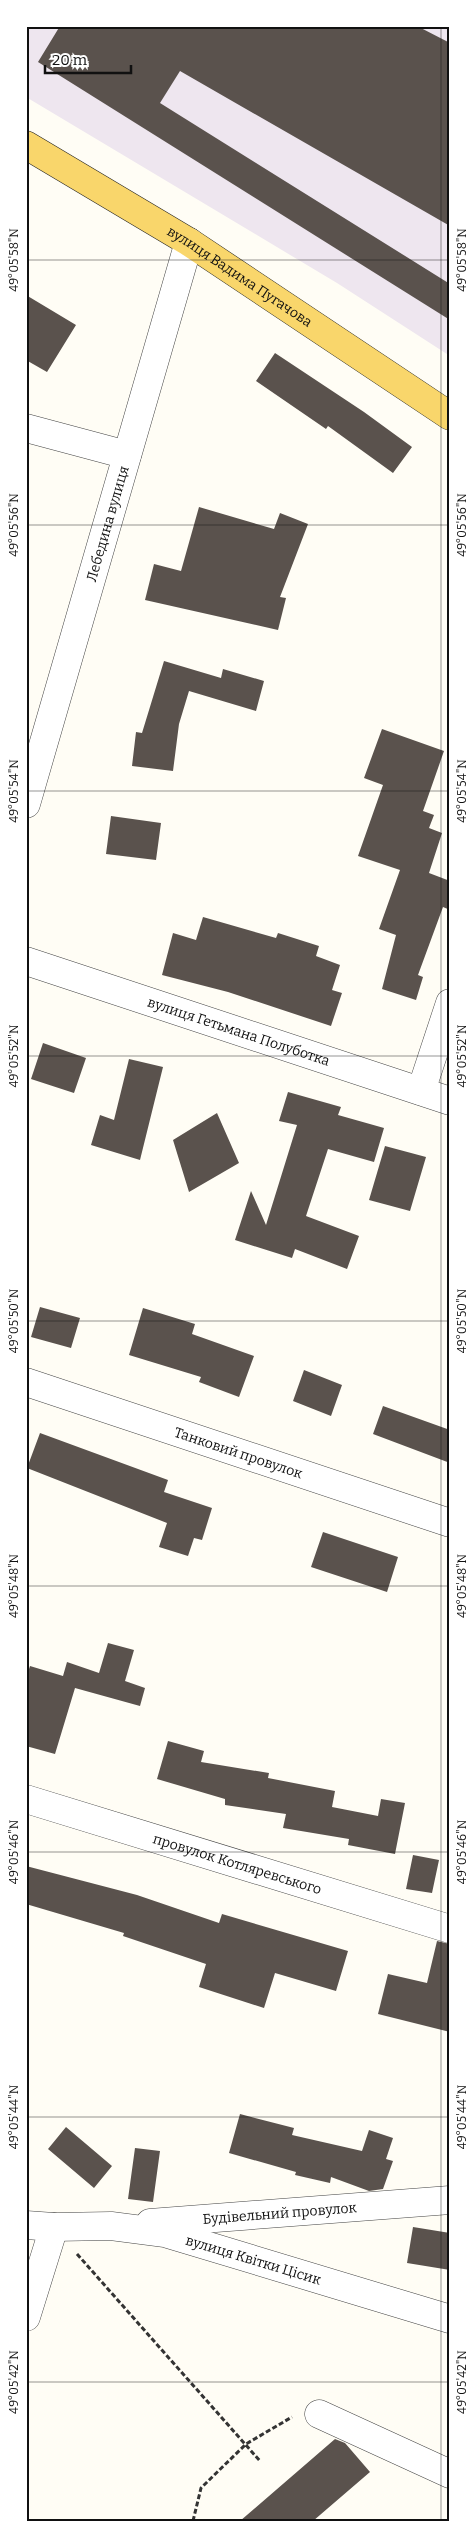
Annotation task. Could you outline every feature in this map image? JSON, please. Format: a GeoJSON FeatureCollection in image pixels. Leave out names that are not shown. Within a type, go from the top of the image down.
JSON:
{"type":"FeatureCollection","features":[{"type":"Feature","properties":{"kind":"main road","name":"вулиця Вадима Пугачова"},"geometry":{"type":"LineString","coordinates":[[26,145],[189,242],[450,416]]}},
{"type":"Feature","properties":{"kind":"street","name":"Лебедина вулиця"},"geometry":{"type":"LineString","coordinates":[[26,804],[189,242]]}},
{"type":"Feature","properties":{"kind":"street"},"geometry":{"type":"LineString","coordinates":[[26,428],[127,455]]}},
{"type":"Feature","properties":{"kind":"street","name":"вулиця Гетьмана Полуботка"},"geometry":{"type":"LineString","coordinates":[[26,961],[450,1101]]}},
{"type":"Feature","properties":{"kind":"street"},"geometry":{"type":"LineString","coordinates":[[421,1091],[450,1003]]}},
{"type":"Feature","properties":{"kind":"street","name":"Танковий провулок"},"geometry":{"type":"LineString","coordinates":[[26,1382],[450,1523]]}},
{"type":"Feature","properties":{"kind":"street","name":"провулок Котляревського"},"geometry":{"type":"LineString","coordinates":[[26,1799],[450,1929]]}},
{"type":"Feature","properties":{"kind":"street","name":"Будівельний провулок"},"geometry":{"type":"LineString","coordinates":[[111,2226],[450,2200]]}},
{"type":"Feature","properties":{"kind":"street","name":"вулиця Квітки Цісик"},"geometry":{"type":"LineString","coordinates":[[26,2218],[54,2227]]}},
{"type":"Feature","properties":{"kind":"street","name":"вулиця Квітки Цісик"},"geometry":{"type":"LineString","coordinates":[[26,2225],[54,2227],[111,2226],[165,2233],[450,2319]]}},
{"type":"Feature","properties":{"kind":"street"},"geometry":{"type":"LineString","coordinates":[[26,2317],[54,2227]]}},
{"type":"Feature","properties":{"kind":"street"},"geometry":{"type":"LineString","coordinates":[[319,2414],[450,2474]]}},
{"type":"Feature","properties":{"kind":"path"},"geometry":{"type":"LineString","coordinates":[[54,2227],[260,2461]]}},
{"type":"Feature","properties":{"kind":"path"},"geometry":{"type":"LineString","coordinates":[[193,2521],[201,2488],[246,2444],[298,2414],[319,2414]]}},
{"type":"Feature","properties":{"kind":"shaded area"},"geometry":{"type":"Polygon","coordinates":[[[26,26],[450,26],[450,356],[337,283],[26,97],[26,26]]]}},
{"type":"Feature","properties":{"kind":"building"},"geometry":{"type":"Polygon","coordinates":[[[60,26],[417,26],[450,43],[450,226],[180,71],[160,103],[450,284],[450,320],[38,62],[60,26]]]}},
{"type":"Feature","properties":{"kind":"building"},"geometry":{"type":"Polygon","coordinates":[[[26,295],[76,325],[47,372],[26,360],[26,295]]]}},
{"type":"Feature","properties":{"kind":"building"},"geometry":{"type":"Polygon","coordinates":[[[275,353],[364,412],[412,447],[393,473],[328,426],[326,429],[256,381],[275,353]]]}},
{"type":"Feature","properties":{"kind":"building"},"geometry":{"type":"Polygon","coordinates":[[[199,507],[274,529],[280,513],[308,524],[280,597],[286,598],[278,630],[145,600],[154,564],[181,571],[199,507]]]}},
{"type":"Feature","properties":{"kind":"building"},"geometry":{"type":"Polygon","coordinates":[[[164,661],[221,678],[223,669],[264,681],[256,711],[189,691],[179,724],[173,771],[132,766],[136,732],[142,733],[164,661]]]}},
{"type":"Feature","properties":{"kind":"building"},"geometry":{"type":"Polygon","coordinates":[[[382,729],[444,751],[423,811],[434,815],[429,828],[442,833],[429,873],[450,881],[450,910],[443,907],[418,975],[423,977],[416,1000],[382,989],[396,935],[379,929],[400,870],[358,856],[383,785],[364,778],[382,729]]]}},
{"type":"Feature","properties":{"kind":"building"},"geometry":{"type":"Polygon","coordinates":[[[111,816],[161,823],[156,860],[106,854],[111,816]]]}},
{"type":"Feature","properties":{"kind":"building"},"geometry":{"type":"Polygon","coordinates":[[[203,917],[276,938],[278,933],[319,946],[316,956],[340,965],[332,990],[342,993],[331,1026],[228,992],[162,975],[173,933],[196,940],[203,917]]]}},
{"type":"Feature","properties":{"kind":"building"},"geometry":{"type":"Polygon","coordinates":[[[43,1043],[86,1058],[74,1093],[31,1079],[43,1043]]]}},
{"type":"Feature","properties":{"kind":"building"},"geometry":{"type":"Polygon","coordinates":[[[129,1059],[163,1067],[140,1160],[91,1145],[100,1115],[114,1120],[129,1059]]]}},
{"type":"Feature","properties":{"kind":"building"},"geometry":{"type":"Polygon","coordinates":[[[288,1092],[341,1107],[338,1115],[384,1128],[374,1162],[328,1149],[306,1216],[359,1236],[347,1269],[295,1249],[292,1258],[235,1240],[251,1191],[266,1225],[297,1125],[279,1121],[288,1092]]]}},
{"type":"Feature","properties":{"kind":"building"},"geometry":{"type":"Polygon","coordinates":[[[217,1113],[239,1163],[189,1192],[173,1140],[217,1113]]]}},
{"type":"Feature","properties":{"kind":"building"},"geometry":{"type":"Polygon","coordinates":[[[385,1146],[426,1157],[410,1211],[369,1200],[385,1146]]]}},
{"type":"Feature","properties":{"kind":"building"},"geometry":{"type":"Polygon","coordinates":[[[40,1307],[80,1318],[71,1348],[31,1337],[40,1307]]]}},
{"type":"Feature","properties":{"kind":"building"},"geometry":{"type":"Polygon","coordinates":[[[143,1308],[195,1324],[192,1334],[254,1356],[239,1397],[199,1382],[201,1377],[129,1355],[143,1308]]]}},
{"type":"Feature","properties":{"kind":"building"},"geometry":{"type":"Polygon","coordinates":[[[304,1370],[342,1385],[331,1416],[293,1401],[304,1370]]]}},
{"type":"Feature","properties":{"kind":"building"},"geometry":{"type":"Polygon","coordinates":[[[383,1406],[450,1430],[450,1463],[373,1434],[383,1406]]]}},
{"type":"Feature","properties":{"kind":"building"},"geometry":{"type":"Polygon","coordinates":[[[40,1433],[168,1480],[164,1492],[212,1508],[202,1540],[194,1538],[188,1556],[159,1547],[167,1523],[27,1468],[40,1433]]]}},
{"type":"Feature","properties":{"kind":"building"},"geometry":{"type":"Polygon","coordinates":[[[323,1532],[398,1557],[387,1592],[311,1567],[323,1532]]]}},
{"type":"Feature","properties":{"kind":"building"},"geometry":{"type":"Polygon","coordinates":[[[108,1643],[134,1650],[125,1681],[145,1688],[140,1706],[75,1688],[55,1754],[26,1746],[26,1678],[30,1666],[63,1676],[67,1662],[99,1673],[108,1643]]]}},
{"type":"Feature","properties":{"kind":"building"},"geometry":{"type":"Polygon","coordinates":[[[168,1741],[204,1751],[201,1762],[269,1773],[268,1778],[335,1791],[332,1807],[378,1816],[381,1799],[405,1803],[395,1854],[348,1845],[349,1839],[283,1828],[286,1814],[225,1805],[225,1799],[157,1779],[168,1741]]]}},
{"type":"Feature","properties":{"kind":"building"},"geometry":{"type":"Polygon","coordinates":[[[413,1855],[439,1860],[432,1893],[406,1889],[413,1855]]]}},
{"type":"Feature","properties":{"kind":"building"},"geometry":{"type":"Polygon","coordinates":[[[26,1866],[137,1895],[219,1923],[222,1914],[348,1951],[336,1991],[275,1973],[264,2008],[199,1987],[206,1964],[123,1936],[124,1933],[26,1904],[26,1866]]]}},
{"type":"Feature","properties":{"kind":"building"},"geometry":{"type":"Polygon","coordinates":[[[437,1941],[450,1944],[450,2032],[378,2014],[388,1974],[427,1983],[437,1941]]]}},
{"type":"Feature","properties":{"kind":"building"},"geometry":{"type":"Polygon","coordinates":[[[240,2114],[294,2128],[292,2135],[362,2151],[369,2130],[393,2138],[386,2159],[393,2161],[383,2189],[369,2191],[331,2177],[330,2183],[295,2175],[296,2172],[229,2153],[240,2114]]]}},
{"type":"Feature","properties":{"kind":"building"},"geometry":{"type":"Polygon","coordinates":[[[66,2127],[112,2166],[94,2188],[48,2149],[66,2127]]]}},
{"type":"Feature","properties":{"kind":"building"},"geometry":{"type":"Polygon","coordinates":[[[135,2148],[160,2151],[153,2202],[128,2199],[135,2148]]]}},
{"type":"Feature","properties":{"kind":"building"},"geometry":{"type":"Polygon","coordinates":[[[413,2227],[450,2233],[450,2270],[407,2263],[413,2227]]]}},
{"type":"Feature","properties":{"kind":"building"},"geometry":{"type":"Polygon","coordinates":[[[335,2439],[345,2443],[370,2472],[313,2521],[240,2521],[335,2439]]]}}]}
